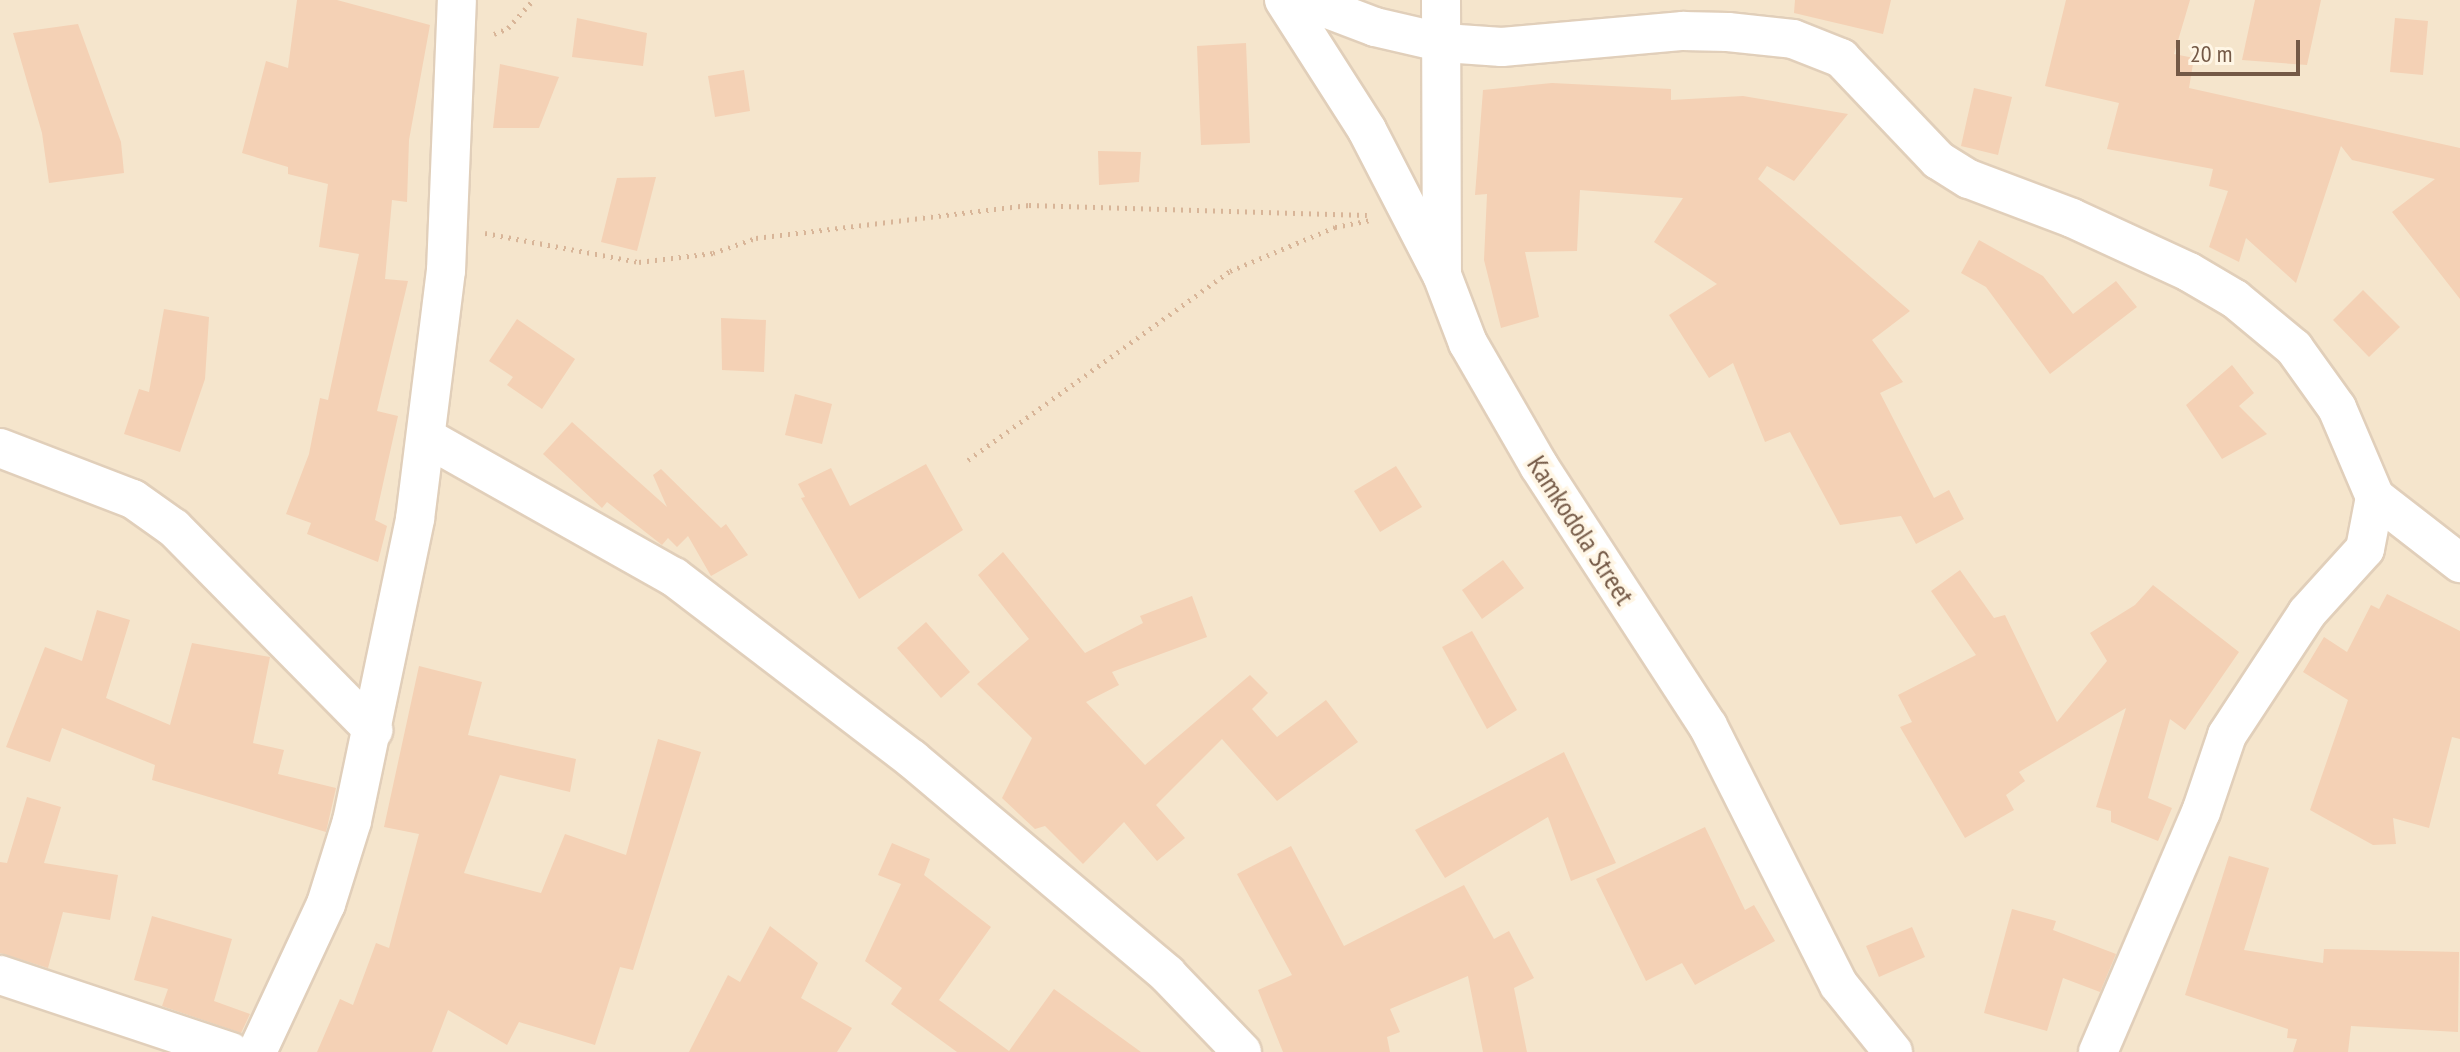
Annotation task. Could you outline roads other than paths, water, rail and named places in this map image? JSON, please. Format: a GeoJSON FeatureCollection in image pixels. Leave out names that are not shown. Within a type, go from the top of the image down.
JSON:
{"type":"FeatureCollection","features":[{"type":"Feature","properties":{"kind":"street"},"geometry":{"type":"LineString","coordinates":[[257,1052],[326,904],[373,730],[427,438],[448,225],[457,0]]}},
{"type":"Feature","properties":{"kind":"street","name":"Kamkodola Street"},"geometry":{"type":"LineString","coordinates":[[1284,0],[1338,77],[1397,214],[1442,275],[1468,343],[1539,466],[1708,726],[1839,985],[1893,1052]]}},
{"type":"Feature","properties":{"kind":"street"},"geometry":{"type":"LineString","coordinates":[[1304,0],[1375,27],[1444,43],[1502,47],[1683,31],[1728,32],[1793,39],[1841,58],[1938,160],[1969,179],[2072,218],[2189,272],[2247,309],[2294,348],[2337,408],[2375,497],[2460,563]]}},
{"type":"Feature","properties":{"kind":"street"},"geometry":{"type":"LineString","coordinates":[[1441,0],[1444,43],[1442,275]]}},
{"type":"Feature","properties":{"kind":"street"},"geometry":{"type":"LineString","coordinates":[[427,438],[674,577],[912,759],[1167,974],[1242,1052]]}},
{"type":"Feature","properties":{"kind":"street"},"geometry":{"type":"LineString","coordinates":[[0,448],[133,499],[174,528],[373,730]]}},
{"type":"Feature","properties":{"kind":"street"},"geometry":{"type":"LineString","coordinates":[[2098,1052],[2151,935],[2227,735],[2307,613],[2365,549],[2375,497]]}},
{"type":"Feature","properties":{"kind":"street"},"geometry":{"type":"LineString","coordinates":[[0,975],[231,1052]]}}]}
